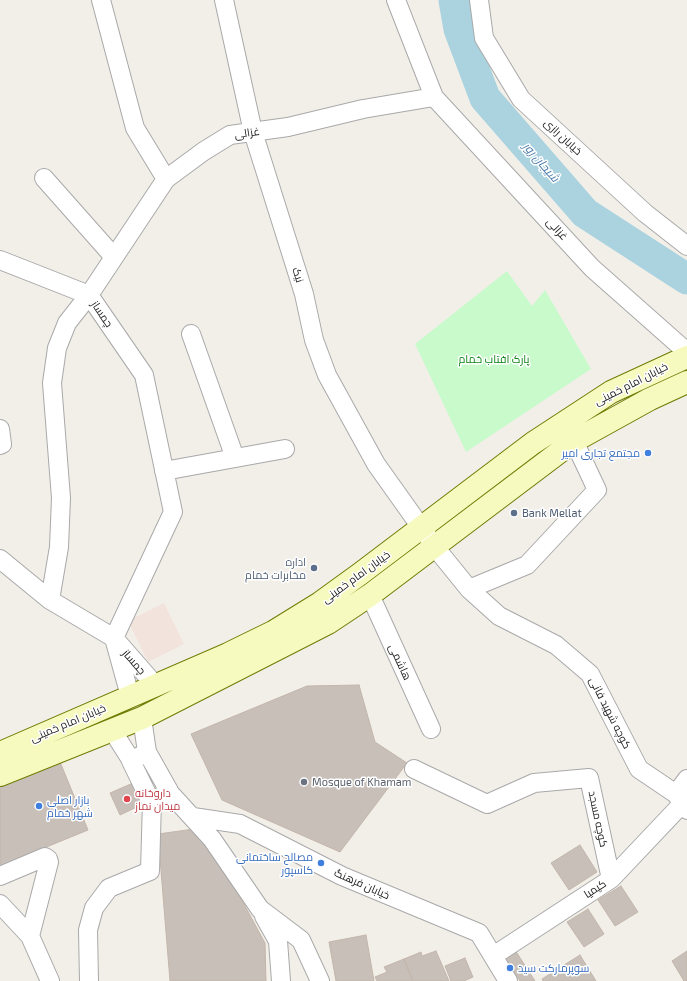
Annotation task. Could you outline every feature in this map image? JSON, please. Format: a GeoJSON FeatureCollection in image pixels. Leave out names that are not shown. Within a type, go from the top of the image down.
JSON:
{"type":"FeatureCollection","features":[{"type":"Feature","properties":{"kind":"main road","name":"خیابان امام خمینی"},"geometry":{"type":"LineString","coordinates":[[0,753],[228,654],[273,632],[320,603],[423,528],[533,442],[597,400],[687,357]]}},
{"type":"Feature","properties":{"kind":"main road","name":"خیابان امام خمینی"},"geometry":{"type":"LineString","coordinates":[[0,775],[142,718],[328,623],[370,596],[574,441],[650,399],[687,382]]}},
{"type":"Feature","properties":{"kind":"main road"},"geometry":{"type":"LineString","coordinates":[[103,708],[112,730]]}},
{"type":"Feature","properties":{"kind":"street"},"geometry":{"type":"LineString","coordinates":[[101,0],[135,128],[166,179]]}},
{"type":"Feature","properties":{"kind":"street","name":"نیک"},"geometry":{"type":"LineString","coordinates":[[224,0],[253,132],[304,294],[314,340],[327,375],[376,464],[423,528],[435,547]]}},
{"type":"Feature","properties":{"kind":"street","name":"غزالی"},"geometry":{"type":"LineString","coordinates":[[396,0],[434,97],[592,268],[687,352]]}},
{"type":"Feature","properties":{"kind":"street","name":"خیابان رازی"},"geometry":{"type":"LineString","coordinates":[[479,0],[484,38],[521,99],[645,213],[687,246]]}},
{"type":"Feature","properties":{"kind":"street","name":"غزالی"},"geometry":{"type":"LineString","coordinates":[[166,179],[204,151],[230,135],[288,127],[363,109],[434,97]]}},
{"type":"Feature","properties":{"kind":"street"},"geometry":{"type":"LineString","coordinates":[[44,178],[114,257]]}},
{"type":"Feature","properties":{"kind":"street","name":"چمساز"},"geometry":{"type":"LineString","coordinates":[[130,696],[114,638],[173,512],[144,376],[89,295],[166,179]]}},
{"type":"Feature","properties":{"kind":"street"},"geometry":{"type":"LineString","coordinates":[[0,260],[89,295],[67,323],[57,348],[52,383],[61,498],[60,547],[50,600]]}},
{"type":"Feature","properties":{"kind":"street"},"geometry":{"type":"LineString","coordinates":[[190,334],[235,458]]}},
{"type":"Feature","properties":{"kind":"street"},"geometry":{"type":"LineString","coordinates":[[0,428],[2,444],[0,445]]}},
{"type":"Feature","properties":{"kind":"street"},"geometry":{"type":"LineString","coordinates":[[469,589],[527,565],[597,490],[574,441]]}},
{"type":"Feature","properties":{"kind":"street"},"geometry":{"type":"LineString","coordinates":[[164,471],[285,449]]}},
{"type":"Feature","properties":{"kind":"street","name":"کوچه شهید فانی"},"geometry":{"type":"LineString","coordinates":[[435,547],[469,589],[499,616],[556,645],[590,674],[639,769],[682,803]]}},
{"type":"Feature","properties":{"kind":"street","name":"چمساز"},"geometry":{"type":"LineString","coordinates":[[0,559],[50,600],[114,638],[155,685]]}},
{"type":"Feature","properties":{"kind":"street","name":"هاشمی"},"geometry":{"type":"LineString","coordinates":[[370,596],[431,728]]}},
{"type":"Feature","properties":{"kind":"street"},"geometry":{"type":"LineString","coordinates":[[142,718],[147,752],[169,792],[212,839],[260,908],[278,941],[281,981]]}},
{"type":"Feature","properties":{"kind":"street"},"geometry":{"type":"LineString","coordinates":[[89,981],[88,930],[94,908],[109,888],[150,871],[152,801],[131,760],[112,730]]}},
{"type":"Feature","properties":{"kind":"street"},"geometry":{"type":"LineString","coordinates":[[131,760],[147,752]]}},
{"type":"Feature","properties":{"kind":"street","name":"کوچه مسجد"},"geometry":{"type":"LineString","coordinates":[[414,769],[487,804],[534,783],[589,778],[611,879]]}},
{"type":"Feature","properties":{"kind":"street","name":"کیمیا"},"geometry":{"type":"LineString","coordinates":[[493,956],[611,879],[682,803],[687,779]]}},
{"type":"Feature","properties":{"kind":"street"},"geometry":{"type":"LineString","coordinates":[[152,801],[169,792]]}},
{"type":"Feature","properties":{"kind":"street","name":"خیابان فرهنگ"},"geometry":{"type":"LineString","coordinates":[[193,817],[240,824],[342,876],[479,934],[508,981]]}},
{"type":"Feature","properties":{"kind":"street"},"geometry":{"type":"LineString","coordinates":[[0,876],[45,857],[48,859],[49,862],[30,936]]}},
{"type":"Feature","properties":{"kind":"street"},"geometry":{"type":"LineString","coordinates":[[0,904],[30,936],[50,981]]}},
{"type":"Feature","properties":{"kind":"street"},"geometry":{"type":"LineString","coordinates":[[260,908],[301,940],[320,981]]}},
{"type":"Feature","properties":{"kind":"shaded area"},"geometry":{"type":"Polygon","coordinates":[[[164,603],[184,644],[148,662],[128,621],[164,603]]]}},
{"type":"Feature","properties":{"kind":"green space","name":"پارک افتاب خمام"},"geometry":{"type":"Polygon","coordinates":[[[507,271],[532,306],[545,290],[591,369],[466,452],[415,344],[507,271]]]}},
{"type":"Feature","properties":{"kind":"building","name":"Mosque of Khamam"},"geometry":{"type":"Polygon","coordinates":[[[359,685],[375,742],[407,763],[340,852],[222,800],[191,734],[307,686],[359,685]]]}},
{"type":"Feature","properties":{"kind":"building","name":"بازار اصلی شهر خمام"},"geometry":{"type":"Polygon","coordinates":[[[58,757],[88,830],[0,866],[0,781],[58,757]]]}},
{"type":"Feature","properties":{"kind":"building","name":"داروخانه میدان نماز"},"geometry":{"type":"Polygon","coordinates":[[[133,783],[143,804],[120,815],[110,793],[133,783]]]}},
{"type":"Feature","properties":{"kind":"building"},"geometry":{"type":"Polygon","coordinates":[[[194,829],[238,893],[265,943],[266,981],[170,981],[158,834],[194,829]]]}},
{"type":"Feature","properties":{"kind":"building"},"geometry":{"type":"Polygon","coordinates":[[[580,845],[597,872],[569,890],[551,863],[580,845]]]}},
{"type":"Feature","properties":{"kind":"building"},"geometry":{"type":"Polygon","coordinates":[[[621,886],[638,912],[615,926],[598,900],[621,886]]]}},
{"type":"Feature","properties":{"kind":"building"},"geometry":{"type":"Polygon","coordinates":[[[588,909],[604,934],[584,947],[567,922],[588,909]]]}},
{"type":"Feature","properties":{"kind":"building"},"geometry":{"type":"Polygon","coordinates":[[[366,935],[374,981],[336,981],[329,942],[366,935]]]}},
{"type":"Feature","properties":{"kind":"building"},"geometry":{"type":"Polygon","coordinates":[[[515,950],[535,981],[520,981],[504,957],[515,950]]]}},
{"type":"Feature","properties":{"kind":"building"},"geometry":{"type":"Polygon","coordinates":[[[436,951],[449,981],[413,981],[404,959],[421,952],[422,956],[436,951]]]}},
{"type":"Feature","properties":{"kind":"building"},"geometry":{"type":"Polygon","coordinates":[[[687,951],[687,981],[684,981],[672,961],[687,951]]]}},
{"type":"Feature","properties":{"kind":"building"},"geometry":{"type":"Polygon","coordinates":[[[580,955],[596,981],[543,981],[542,979],[580,955]]]}},
{"type":"Feature","properties":{"kind":"building"},"geometry":{"type":"Polygon","coordinates":[[[465,958],[473,977],[464,981],[451,981],[445,966],[465,958]]]}},
{"type":"Feature","properties":{"kind":"building"},"geometry":{"type":"Polygon","coordinates":[[[404,959],[413,981],[377,981],[375,977],[387,972],[384,967],[404,959]]]}},
{"type":"Feature","properties":{"kind":"waterway","name":"شیجان رور"},"geometry":{"type":"LineString","coordinates":[[454,0],[459,29],[485,98],[585,213],[687,279]]}},
{"type":"Feature","properties":{"kind":"place","name":"مجتمع تجاری امیر"},"geometry":{"type":"Point","coordinates":[648,453]}},
{"type":"Feature","properties":{"kind":"place","name":"Bank Mellat"},"geometry":{"type":"Point","coordinates":[514,513]}},
{"type":"Feature","properties":{"kind":"place","name":"اداره مخابرات خمام"},"geometry":{"type":"Point","coordinates":[314,568]}},
{"type":"Feature","properties":{"kind":"place","name":"Mosque of Khamam"},"geometry":{"type":"Point","coordinates":[304,782]}},
{"type":"Feature","properties":{"kind":"place","name":"داروخانه میدان نماز"},"geometry":{"type":"Point","coordinates":[127,799]}},
{"type":"Feature","properties":{"kind":"place","name":"بازار اصلی شهر خمام"},"geometry":{"type":"Point","coordinates":[39,806]}},
{"type":"Feature","properties":{"kind":"place","name":"مصالح ساختمانی کاسپور"},"geometry":{"type":"Point","coordinates":[321,863]}},
{"type":"Feature","properties":{"kind":"place","name":"سوپرمارکت سید"},"geometry":{"type":"Point","coordinates":[510,968]}}]}
